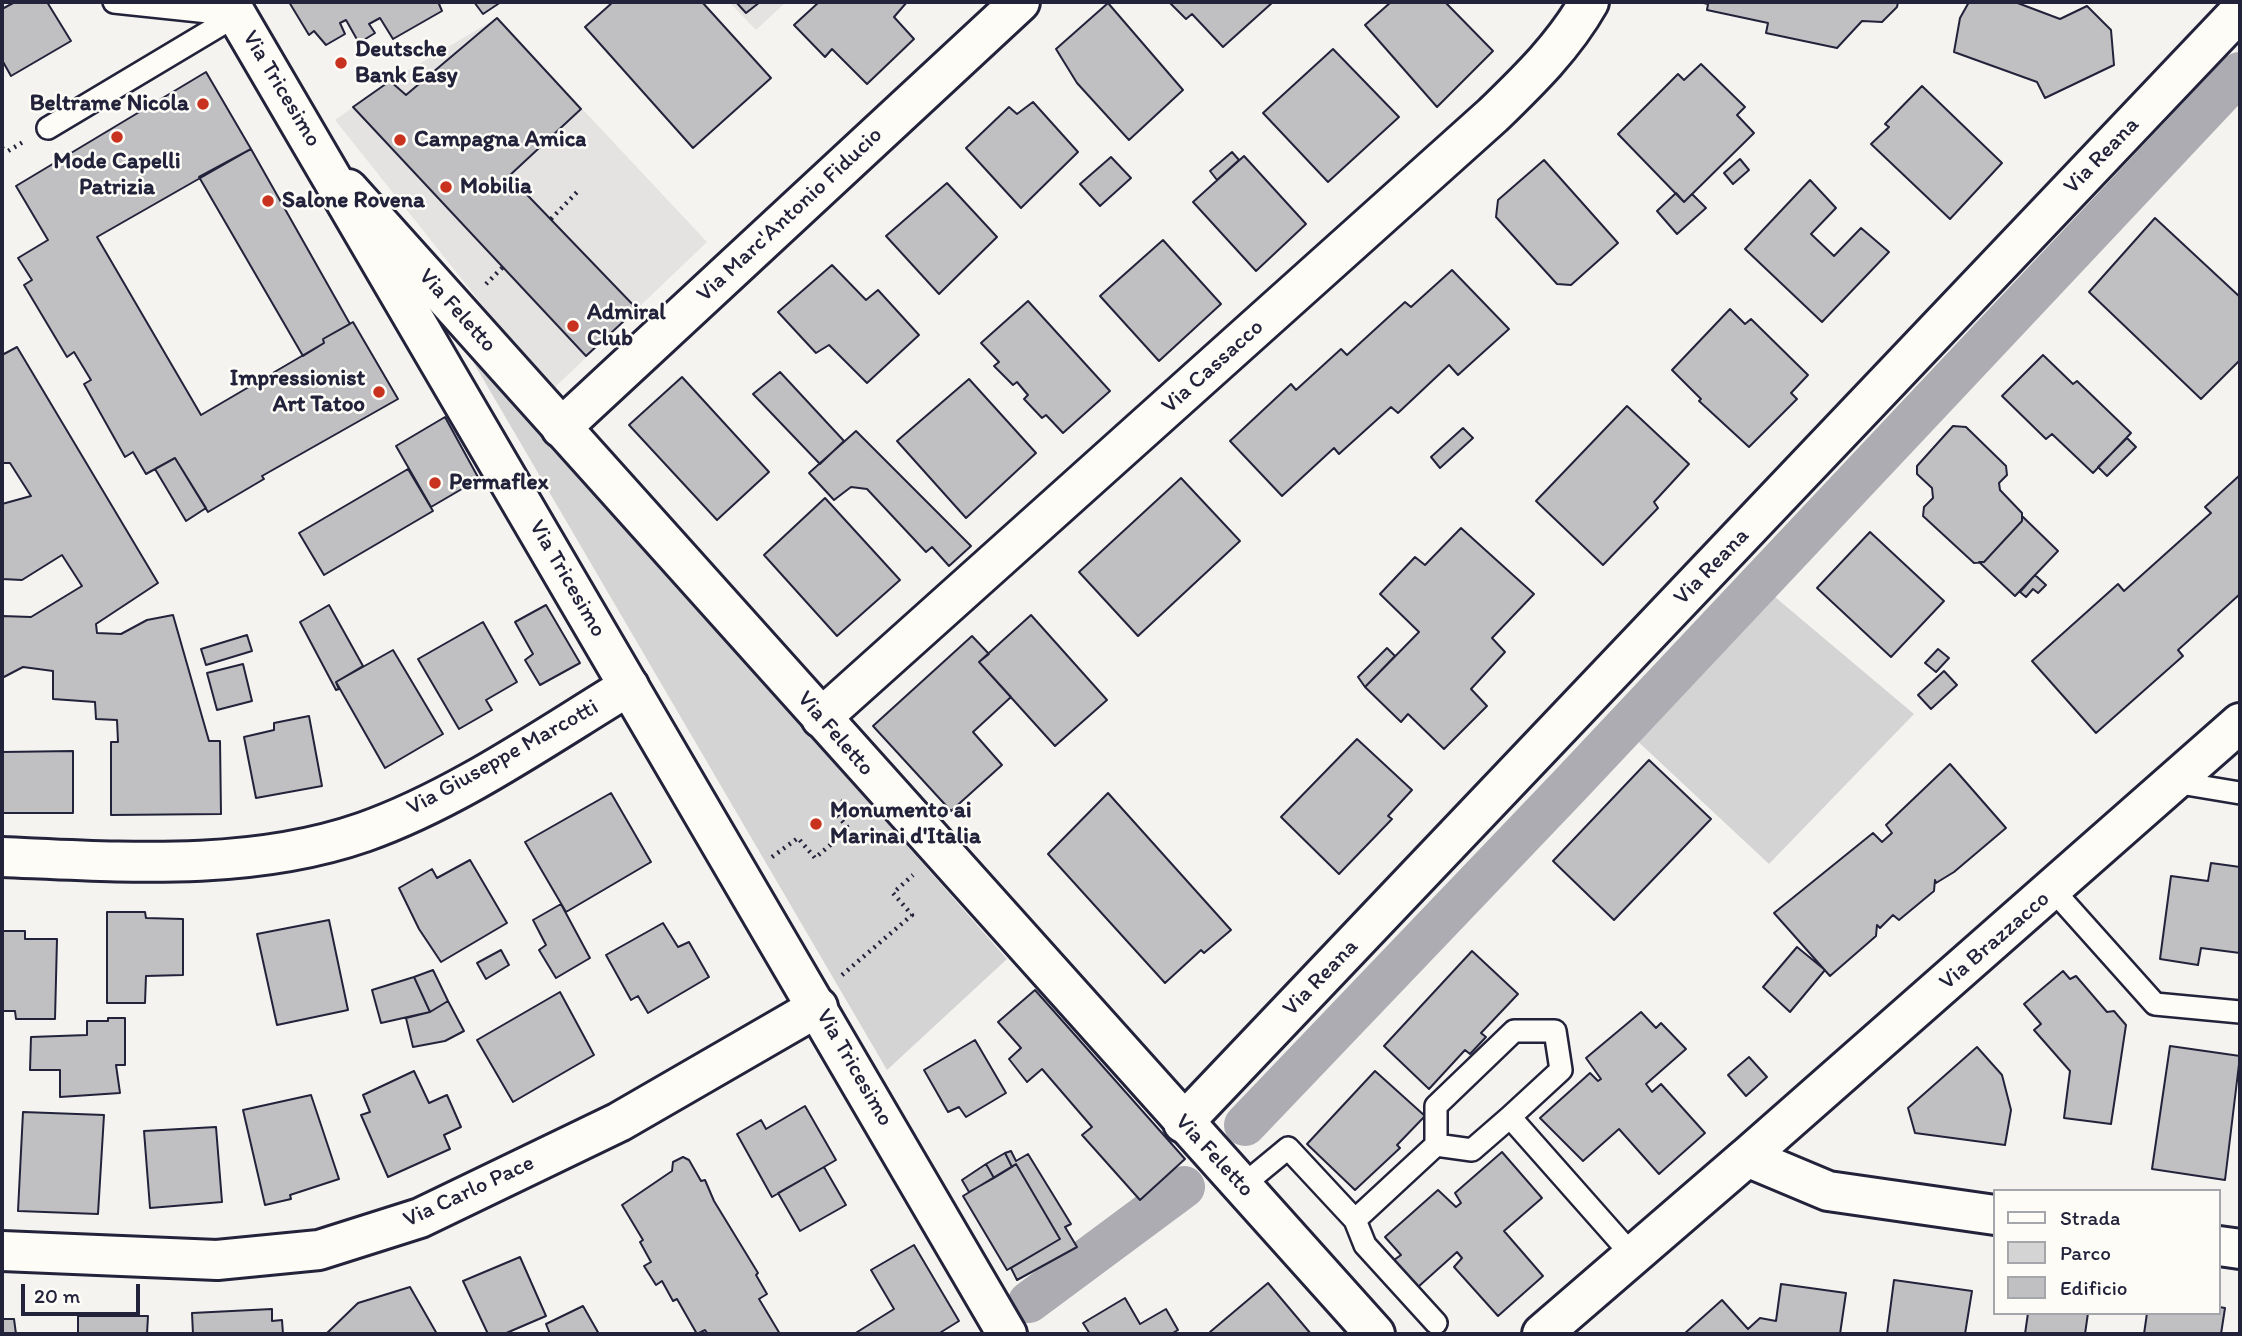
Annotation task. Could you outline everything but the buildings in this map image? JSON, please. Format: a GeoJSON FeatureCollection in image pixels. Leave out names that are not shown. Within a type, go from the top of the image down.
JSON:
{"type":"FeatureCollection","features":[{"type":"Feature","properties":{"kind":"street","name":"Via Marc'Antonio Fiducio"},"geometry":{"type":"LineString","coordinates":[[561,428],[1020,2]]}},
{"type":"Feature","properties":{"kind":"street","name":"Via Cassacco"},"geometry":{"type":"LineString","coordinates":[[821,718],[1493,115],[1542,68],[1570,36],[1589,2]]}},
{"type":"Feature","properties":{"kind":"street","name":"Via Tricesimo"},"geometry":{"type":"LineString","coordinates":[[233,8],[629,686],[827,994],[1007,1334]]}},
{"type":"Feature","properties":{"kind":"street","name":"Via Reana"},"geometry":{"type":"LineString","coordinates":[[1216,1157],[2240,11]]}},
{"type":"Feature","properties":{"kind":"street","name":"Via Feletto"},"geometry":{"type":"LineString","coordinates":[[325,163],[1375,1334]]}},
{"type":"Feature","properties":{"kind":"street","name":"Via Giuseppe Marcotti"},"geometry":{"type":"LineString","coordinates":[[2,857],[140,862],[216,860],[297,849],[365,832],[498,766],[629,686]]}},
{"type":"Feature","properties":{"kind":"street","name":"Via Brazzacco"},"geometry":{"type":"LineString","coordinates":[[1542,1334],[2053,890],[2240,723]]}},
{"type":"Feature","properties":{"kind":"street","name":"Via Carlo Pace"},"geometry":{"type":"LineString","coordinates":[[2,1251],[217,1260],[319,1250],[420,1219],[619,1122],[827,994]]}},
{"type":"Feature","properties":{"kind":"street"},"geometry":{"type":"LineString","coordinates":[[1747,1157],[1828,1191],[1994,1214]]}},
{"type":"Feature","properties":{"kind":"street"},"geometry":{"type":"LineString","coordinates":[[2221,1246],[2240,1248]]}},
{"type":"Feature","properties":{"kind":"lane"},"geometry":{"type":"LineString","coordinates":[[114,2],[233,8]]}},
{"type":"Feature","properties":{"kind":"lane","name":"Via Tricesimo"},"geometry":{"type":"LineString","coordinates":[[48,128],[233,8]]}},
{"type":"Feature","properties":{"kind":"lane"},"geometry":{"type":"LineString","coordinates":[[2174,782],[2240,793]]}},
{"type":"Feature","properties":{"kind":"lane"},"geometry":{"type":"LineString","coordinates":[[2053,890],[2155,1004],[2240,1012]]}},
{"type":"Feature","properties":{"kind":"lane"},"geometry":{"type":"LineString","coordinates":[[1355,1220],[1436,1145],[1436,1106],[1514,1031],[1555,1031],[1561,1070],[1472,1150],[1436,1145]]}},
{"type":"Feature","properties":{"kind":"lane"},"geometry":{"type":"LineString","coordinates":[[1510,1117],[1633,1256]]}},
{"type":"Feature","properties":{"kind":"lane"},"geometry":{"type":"LineString","coordinates":[[1216,1157],[1288,1148],[1355,1220],[1365,1245],[1436,1323]]}},
{"type":"Feature","properties":{"kind":"path"},"geometry":{"type":"LineString","coordinates":[[2,148],[8,151]]}},
{"type":"Feature","properties":{"kind":"path"},"geometry":{"type":"LineString","coordinates":[[551,219],[579,190]]}},
{"type":"Feature","properties":{"kind":"path"},"geometry":{"type":"LineString","coordinates":[[765,862],[798,838],[815,858],[849,829],[833,810],[849,795]]}},
{"type":"Feature","properties":{"kind":"path"},"geometry":{"type":"LineString","coordinates":[[827,994],[912,915],[893,893],[916,872]]}},
{"type":"Feature","properties":{"kind":"shaded area"},"geometry":{"type":"Polygon","coordinates":[[[729,2],[786,2],[756,30],[729,2]]]}},
{"type":"Feature","properties":{"kind":"shaded area"},"geometry":{"type":"Polygon","coordinates":[[[497,18],[707,242],[551,391],[335,120],[390,81],[497,18]]]}},
{"type":"Feature","properties":{"kind":"green space"},"geometry":{"type":"Polygon","coordinates":[[[458,336],[1007,959],[887,1070],[458,336]]]}},
{"type":"Feature","properties":{"kind":"green space"},"geometry":{"type":"Polygon","coordinates":[[[1769,592],[1914,714],[1769,864],[1632,736],[1769,592]]]}},
{"type":"Feature","properties":{"kind":"waterway"},"geometry":{"type":"LineString","coordinates":[[1245,1125],[1569,786],[2240,73]]}},
{"type":"Feature","properties":{"kind":"waterway"},"geometry":{"type":"LineString","coordinates":[[1029,1302],[1184,1187]]}},
{"type":"Feature","properties":{"kind":"place","name":"Deutsche Bank Easy"},"geometry":{"type":"Point","coordinates":[341,63]}},
{"type":"Feature","properties":{"kind":"place","name":"Beltrame Nicola"},"geometry":{"type":"Point","coordinates":[203,104]}},
{"type":"Feature","properties":{"kind":"place","name":"Mode Capelli Patrizia"},"geometry":{"type":"Point","coordinates":[117,137]}},
{"type":"Feature","properties":{"kind":"place","name":"Campagna Amica"},"geometry":{"type":"Point","coordinates":[400,140]}},
{"type":"Feature","properties":{"kind":"place","name":"Mobilia"},"geometry":{"type":"Point","coordinates":[446,187]}},
{"type":"Feature","properties":{"kind":"place","name":"Salone Rovena"},"geometry":{"type":"Point","coordinates":[268,201]}},
{"type":"Feature","properties":{"kind":"place","name":"Admiral Club"},"geometry":{"type":"Point","coordinates":[573,326]}},
{"type":"Feature","properties":{"kind":"place","name":"Impressionist Art Tatoo"},"geometry":{"type":"Point","coordinates":[379,392]}},
{"type":"Feature","properties":{"kind":"place","name":"Permaflex"},"geometry":{"type":"Point","coordinates":[435,483]}},
{"type":"Feature","properties":{"kind":"place","name":"Monumento ai Marinai d'Italia"},"geometry":{"type":"Point","coordinates":[816,824]}}]}
